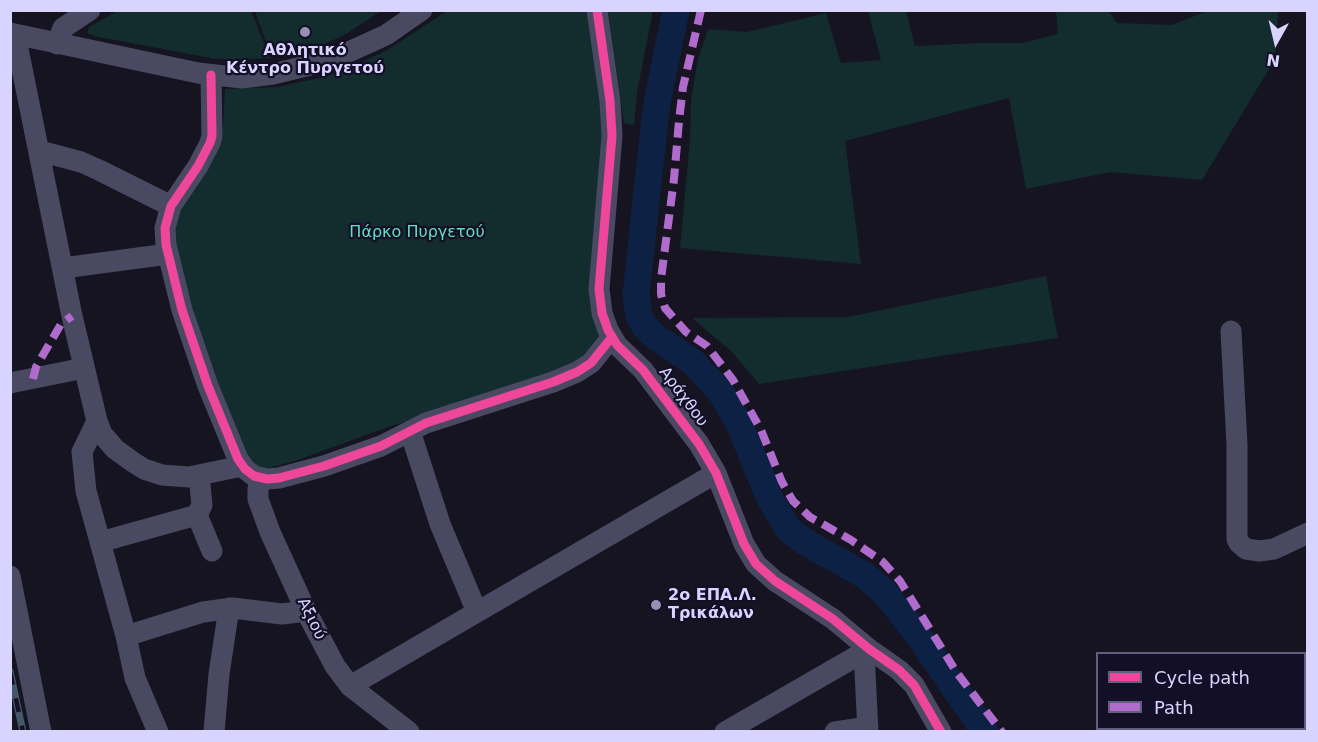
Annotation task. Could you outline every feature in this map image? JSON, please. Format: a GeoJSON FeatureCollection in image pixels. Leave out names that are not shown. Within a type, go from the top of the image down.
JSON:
{"type":"FeatureCollection","features":[{"type":"Feature","properties":{"kind":"street"},"geometry":{"type":"LineString","coordinates":[[57,44],[63,28],[90,10]]}},
{"type":"Feature","properties":{"kind":"street"},"geometry":{"type":"LineString","coordinates":[[242,466],[199,475],[172,476],[144,469],[115,448],[102,434],[84,368],[40,152],[13,34],[211,75],[258,77],[296,70],[331,60],[386,35],[422,10]]}},
{"type":"Feature","properties":{"kind":"street","name":"Αράχθου"},"geometry":{"type":"LineString","coordinates":[[597,10],[610,101],[612,136],[599,289],[602,313],[612,337],[617,345],[643,370],[678,414],[716,473],[744,544],[756,564],[794,595],[833,619],[867,651],[899,670],[914,685],[936,728]]}},
{"type":"Feature","properties":{"kind":"street"},"geometry":{"type":"LineString","coordinates":[[211,75],[212,136],[210,143],[198,166],[171,206],[165,228],[168,254],[182,310],[200,364],[242,466],[250,473],[260,478],[279,478],[324,466],[381,446],[426,423],[570,375],[591,363],[612,337]]}},
{"type":"Feature","properties":{"kind":"street"},"geometry":{"type":"LineString","coordinates":[[40,152],[81,162],[171,206]]}},
{"type":"Feature","properties":{"kind":"street"},"geometry":{"type":"LineString","coordinates":[[63,268],[168,254]]}},
{"type":"Feature","properties":{"kind":"street"},"geometry":{"type":"LineString","coordinates":[[1231,331],[1237,445],[1237,539],[1246,549],[1259,551],[1274,549],[1308,533]]}},
{"type":"Feature","properties":{"kind":"street"},"geometry":{"type":"LineString","coordinates":[[10,383],[84,368]]}},
{"type":"Feature","properties":{"kind":"street"},"geometry":{"type":"LineString","coordinates":[[97,422],[88,438],[82,458],[86,491],[126,636],[135,678],[159,732]]}},
{"type":"Feature","properties":{"kind":"street"},"geometry":{"type":"LineString","coordinates":[[410,431],[440,524],[477,612]]}},
{"type":"Feature","properties":{"kind":"street"},"geometry":{"type":"LineString","coordinates":[[350,686],[716,473]]}},
{"type":"Feature","properties":{"kind":"street"},"geometry":{"type":"LineString","coordinates":[[100,543],[197,515],[202,505],[199,475]]}},
{"type":"Feature","properties":{"kind":"street","name":"Αξιού"},"geometry":{"type":"LineString","coordinates":[[260,478],[257,493],[264,518],[306,611],[335,666],[350,686],[409,732]]}},
{"type":"Feature","properties":{"kind":"street"},"geometry":{"type":"LineString","coordinates":[[197,515],[212,551]]}},
{"type":"Feature","properties":{"kind":"street"},"geometry":{"type":"LineString","coordinates":[[10,576],[41,732]]}},
{"type":"Feature","properties":{"kind":"street"},"geometry":{"type":"LineString","coordinates":[[126,636],[183,617],[229,608],[282,614],[306,611]]}},
{"type":"Feature","properties":{"kind":"street"},"geometry":{"type":"LineString","coordinates":[[213,732],[229,608]]}},
{"type":"Feature","properties":{"kind":"street"},"geometry":{"type":"LineString","coordinates":[[725,732],[748,726],[867,651]]}},
{"type":"Feature","properties":{"kind":"street"},"geometry":{"type":"LineString","coordinates":[[835,732],[868,729],[867,651]]}},
{"type":"Feature","properties":{"kind":"green space"},"geometry":{"type":"Polygon","coordinates":[[[119,10],[251,11],[270,58],[235,60],[210,58],[87,33],[89,27],[119,10]]]}},
{"type":"Feature","properties":{"kind":"green space","name":"Αθλητικό Κέντρο Πυργετού"},"geometry":{"type":"Polygon","coordinates":[[[255,10],[381,11],[346,34],[320,46],[293,55],[271,56],[255,10]]]}},
{"type":"Feature","properties":{"kind":"green space","name":"Πάρκο Πυργετού"},"geometry":{"type":"Polygon","coordinates":[[[447,11],[592,11],[604,86],[600,336],[596,349],[556,377],[391,426],[295,461],[257,471],[249,466],[201,350],[173,238],[177,204],[220,137],[223,126],[225,89],[276,87],[325,77],[389,49],[447,11]]]}},
{"type":"Feature","properties":{"kind":"green space"},"geometry":{"type":"Polygon","coordinates":[[[608,11],[653,11],[637,92],[634,125],[624,123],[608,11]]]}},
{"type":"Feature","properties":{"kind":"green space"},"geometry":{"type":"Polygon","coordinates":[[[868,11],[906,11],[915,46],[1022,43],[1058,34],[1056,11],[1109,11],[1117,23],[1172,25],[1207,11],[1278,11],[1275,59],[1202,180],[1111,172],[1026,189],[1009,98],[845,141],[861,264],[680,248],[690,140],[691,99],[698,59],[708,29],[747,32],[826,13],[841,63],[881,60],[868,11]]]}},
{"type":"Feature","properties":{"kind":"green space"},"geometry":{"type":"Polygon","coordinates":[[[1046,276],[1058,338],[759,384],[732,352],[692,318],[848,317],[1046,276]]]}},
{"type":"Feature","properties":{"kind":"waterway"},"geometry":{"type":"LineString","coordinates":[[676,10],[657,103],[653,136],[636,295],[639,316],[646,328],[693,362],[723,395],[740,426],[770,499],[789,530],[805,542],[864,575],[885,593],[918,635],[985,732]]}},
{"type":"Feature","properties":{"kind":"railway"},"geometry":{"type":"LineString","coordinates":[[10,671],[23,732]]}},
{"type":"Feature","properties":{"kind":"marked path"},"geometry":{"type":"LineString","coordinates":[[701,10],[683,87],[661,279],[661,294],[665,308],[686,332],[707,346],[733,380],[761,430],[782,482],[793,501],[810,517],[851,540],[883,562],[900,581],[957,673],[1002,732]]}},
{"type":"Feature","properties":{"kind":"marked path"},"geometry":{"type":"LineString","coordinates":[[33,379],[36,367],[61,324],[72,316]]}},
{"type":"Feature","properties":{"kind":"cycle path"},"geometry":{"type":"LineString","coordinates":[[597,10],[610,101],[612,136],[599,289],[602,313],[608,330],[617,345],[643,370],[699,444],[716,473],[744,544],[756,564],[775,581],[833,619],[899,670],[914,685],[941,732]]}},
{"type":"Feature","properties":{"kind":"cycle path"},"geometry":{"type":"LineString","coordinates":[[211,75],[212,136],[198,166],[171,206],[165,228],[166,245],[182,310],[208,386],[238,459],[254,476],[267,479],[279,478],[324,466],[381,446],[426,423],[553,382],[591,363],[612,337]]}},
{"type":"Feature","properties":{"kind":"place","name":"Αθλητικό Κέντρο Πυργετού"},"geometry":{"type":"Point","coordinates":[305,32]}},
{"type":"Feature","properties":{"kind":"place","name":"2ο ΕΠΑ.Λ. Τρικάλων"},"geometry":{"type":"Point","coordinates":[656,605]}}]}
